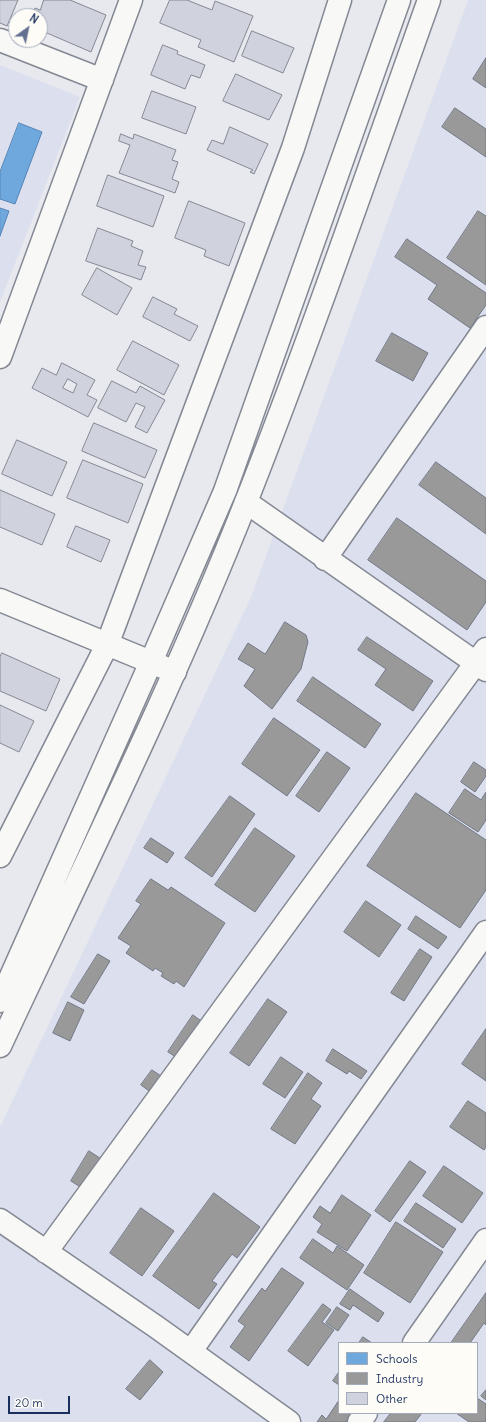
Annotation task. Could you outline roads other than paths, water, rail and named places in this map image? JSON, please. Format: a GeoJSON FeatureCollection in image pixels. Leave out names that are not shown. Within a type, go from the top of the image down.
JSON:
{"type":"FeatureCollection","features":[{"type":"Feature","properties":{"kind":"street"},"geometry":{"type":"LineString","coordinates":[[0,357],[131,0]]}},
{"type":"Feature","properties":{"kind":"street"},"geometry":{"type":"LineString","coordinates":[[0,856],[107,645],[292,148],[340,0]]}},
{"type":"Feature","properties":{"kind":"street"},"geometry":{"type":"LineString","coordinates":[[0,1001],[151,662],[225,491],[399,0]]}},
{"type":"Feature","properties":{"kind":"street"},"geometry":{"type":"LineString","coordinates":[[0,1046],[175,672],[246,502],[429,0]]}},
{"type":"Feature","properties":{"kind":"street"},"geometry":{"type":"LineString","coordinates":[[0,40],[102,80]]}},
{"type":"Feature","properties":{"kind":"street"},"geometry":{"type":"LineString","coordinates":[[325,559],[486,327]]}},
{"type":"Feature","properties":{"kind":"street"},"geometry":{"type":"LineString","coordinates":[[46,1252],[483,661],[325,559],[246,502]]}},
{"type":"Feature","properties":{"kind":"street"},"geometry":{"type":"LineString","coordinates":[[0,600],[175,672]]}},
{"type":"Feature","properties":{"kind":"street"},"geometry":{"type":"LineString","coordinates":[[191,1351],[486,932]]}},
{"type":"Feature","properties":{"kind":"street"},"geometry":{"type":"LineString","coordinates":[[0,1220],[191,1351],[289,1422]]}},
{"type":"Feature","properties":{"kind":"street"},"geometry":{"type":"LineString","coordinates":[[415,1342],[486,1240]]}},
{"type":"Feature","properties":{"kind":"street"},"geometry":{"type":"LineString","coordinates":[[359,1422],[365,1414]]}}]}
